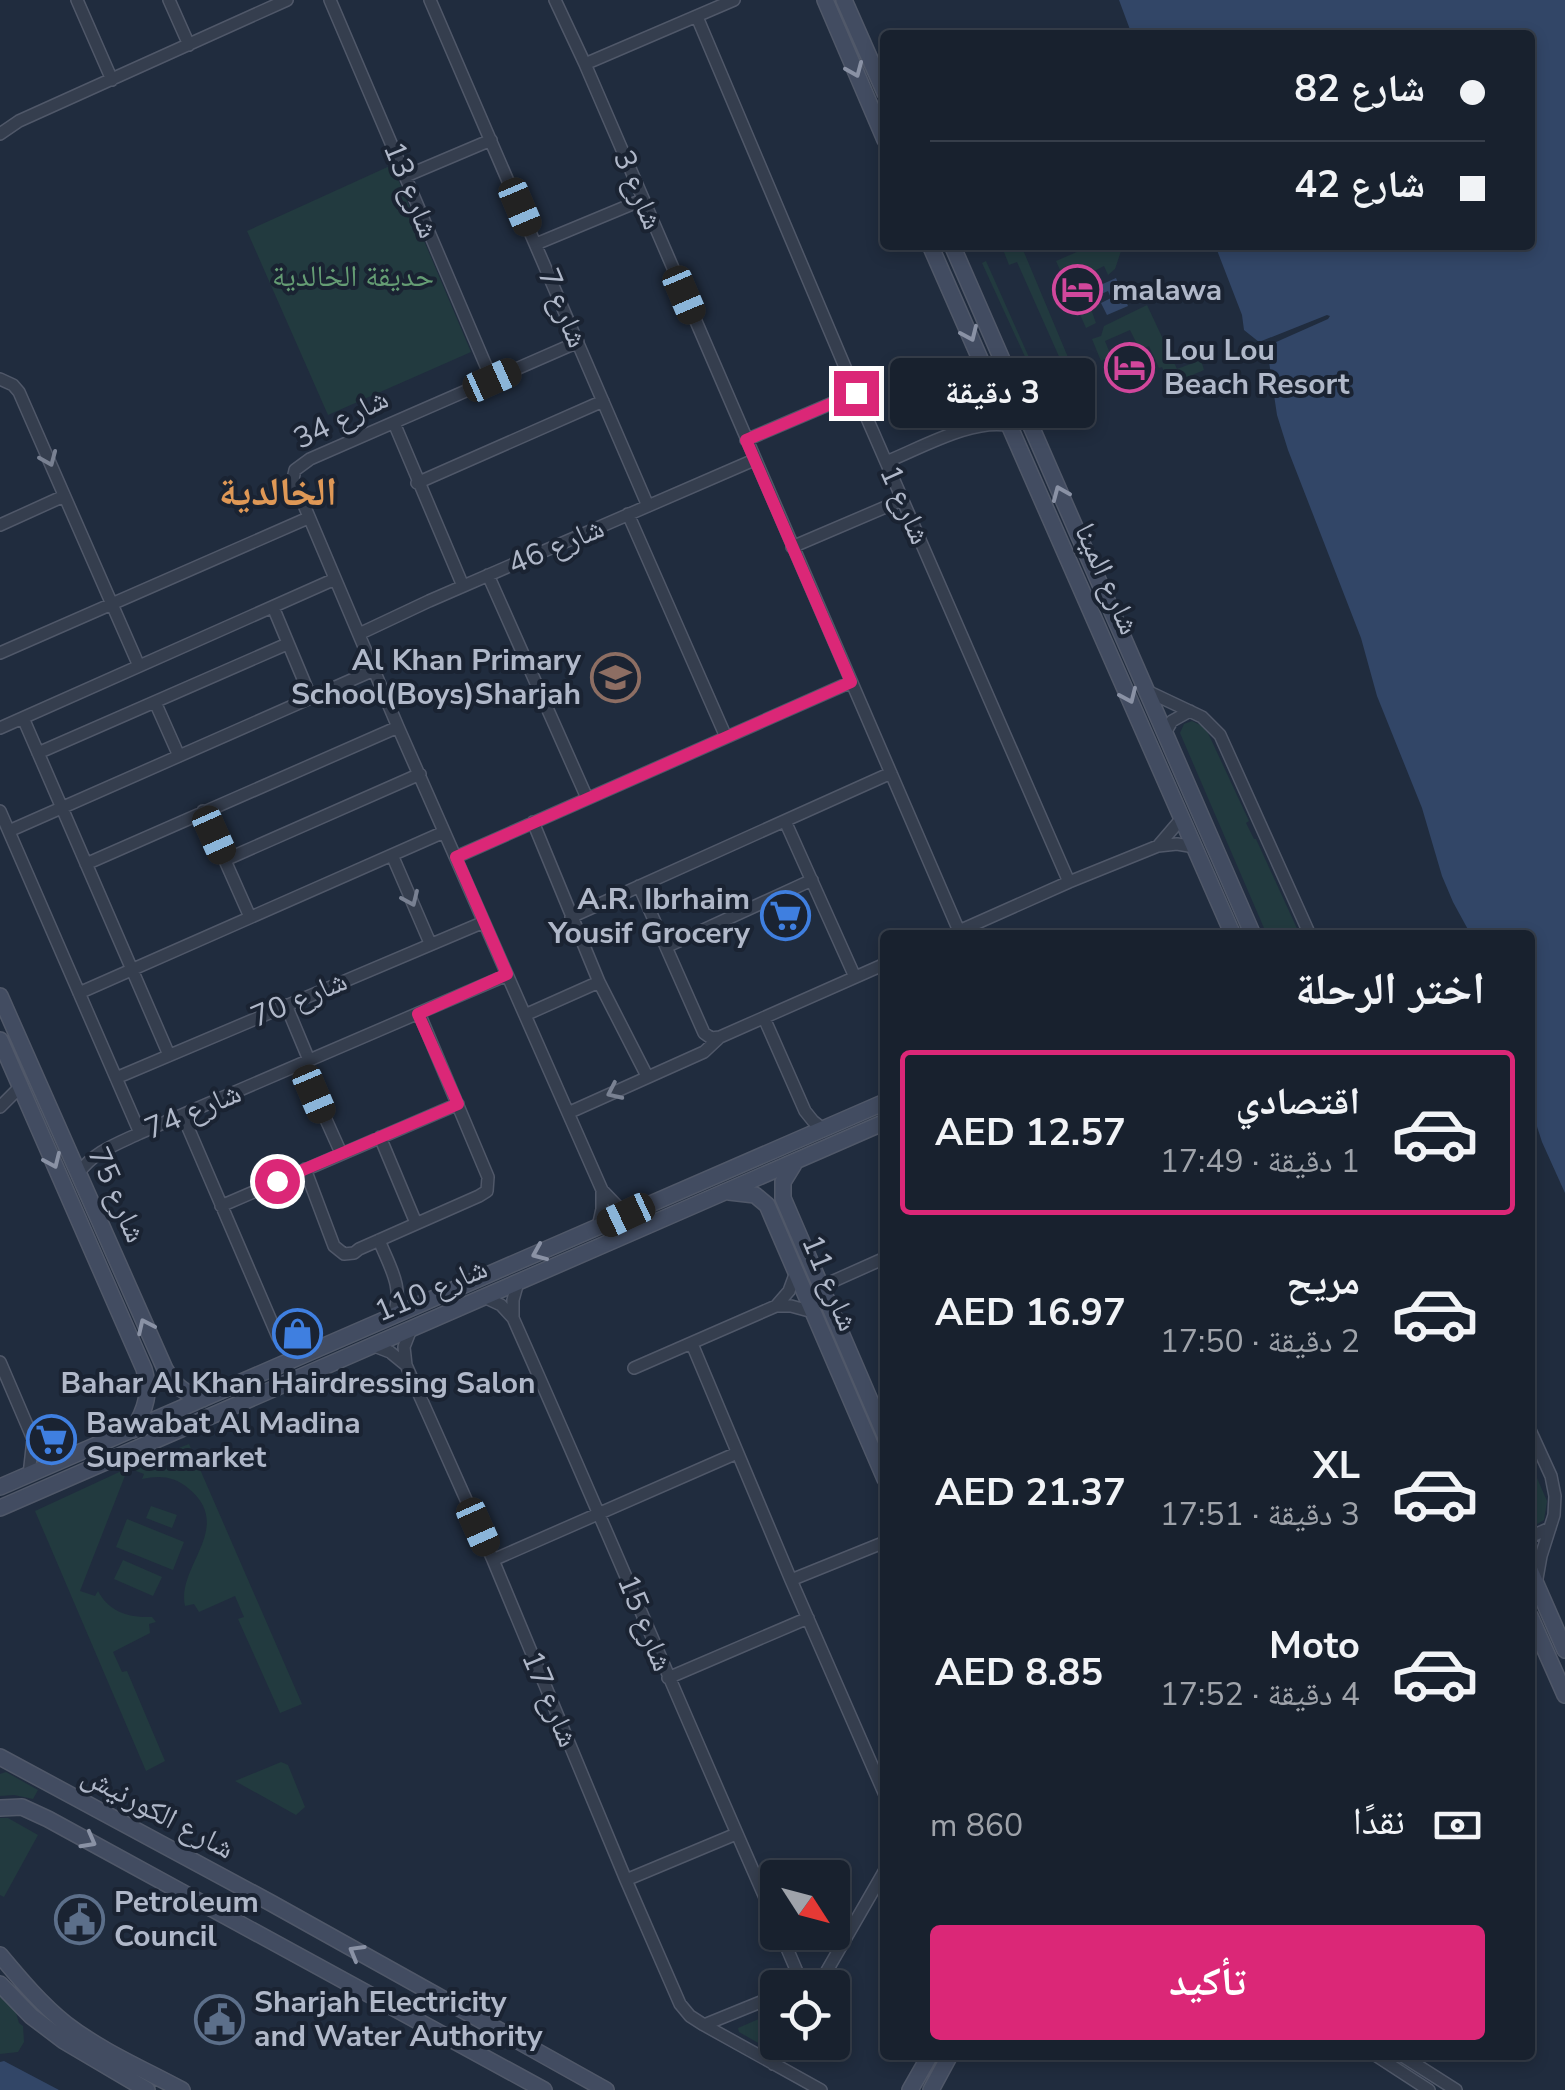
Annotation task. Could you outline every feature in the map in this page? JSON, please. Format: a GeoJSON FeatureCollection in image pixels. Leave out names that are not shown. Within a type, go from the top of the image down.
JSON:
{"type":"FeatureCollection","features":[{"type":"Feature","properties":{"kind":"main road"},"geometry":{"type":"LineString","coordinates":[[825,0],[880,129]]}},
{"type":"Feature","properties":{"kind":"main road"},"geometry":{"type":"LineString","coordinates":[[844,0],[880,82]]}},
{"type":"Feature","properties":{"kind":"main road"},"geometry":{"type":"LineString","coordinates":[[870,106],[880,112]]}},
{"type":"Feature","properties":{"kind":"main road","name":"شارع المينا"},"geometry":{"type":"LineString","coordinates":[[932,250],[1196,847],[1227,930]]}},
{"type":"Feature","properties":{"kind":"main road","name":"شارع المينا"},"geometry":{"type":"LineString","coordinates":[[954,250],[1251,930]]}},
{"type":"Feature","properties":{"kind":"main road"},"geometry":{"type":"LineString","coordinates":[[1174,799],[1184,800],[1198,829],[1210,837]]}},
{"type":"Feature","properties":{"kind":"main road","name":"شارع 75"},"geometry":{"type":"LineString","coordinates":[[0,996],[170,1379]]}},
{"type":"Feature","properties":{"kind":"main road","name":"شارع 75"},"geometry":{"type":"LineString","coordinates":[[0,1040],[144,1368],[148,1387]]}},
{"type":"Feature","properties":{"kind":"main road"},"geometry":{"type":"LineString","coordinates":[[20,1087],[30,1089],[42,1109],[51,1114]]}},
{"type":"Feature","properties":{"kind":"main road","name":"شارع 110"},"geometry":{"type":"LineString","coordinates":[[0,1488],[880,1104]]}},
{"type":"Feature","properties":{"kind":"main road"},"geometry":{"type":"LineString","coordinates":[[859,1133],[868,1122],[880,1116]]}},
{"type":"Feature","properties":{"kind":"main road","name":"شارع 110"},"geometry":{"type":"LineString","coordinates":[[0,1508],[880,1124]]}},
{"type":"Feature","properties":{"kind":"main road","name":"شارع 11"},"geometry":{"type":"LineString","coordinates":[[797,1160],[784,1178],[782,1194],[880,1424]]}},
{"type":"Feature","properties":{"kind":"main road"},"geometry":{"type":"LineString","coordinates":[[725,1192],[720,1184],[738,1174],[742,1165]]}},
{"type":"Feature","properties":{"kind":"main road","name":"شارع 11"},"geometry":{"type":"LineString","coordinates":[[725,1192],[748,1193],[763,1200],[880,1467]]}},
{"type":"Feature","properties":{"kind":"main road"},"geometry":{"type":"LineString","coordinates":[[833,1359],[846,1367],[860,1397],[871,1403]]}},
{"type":"Feature","properties":{"kind":"main road"},"geometry":{"type":"LineString","coordinates":[[85,1470],[84,1460],[110,1448],[144,1410],[148,1387],[162,1390],[170,1379],[202,1400]]}},
{"type":"Feature","properties":{"kind":"main road"},"geometry":{"type":"LineString","coordinates":[[1535,1582],[1565,1650]]}},
{"type":"Feature","properties":{"kind":"main road"},"geometry":{"type":"LineString","coordinates":[[1535,1627],[1565,1694]]}},
{"type":"Feature","properties":{"kind":"main road","name":"شارع الكورنيش"},"geometry":{"type":"LineString","coordinates":[[0,1757],[606,2090]]}},
{"type":"Feature","properties":{"kind":"main road"},"geometry":{"type":"LineString","coordinates":[[48,1819],[44,1802],[60,1790]]}},
{"type":"Feature","properties":{"kind":"main road","name":"شارع الكورنيش"},"geometry":{"type":"LineString","coordinates":[[0,1808],[22,1807],[48,1819],[544,2090]]}},
{"type":"Feature","properties":{"kind":"main road"},"geometry":{"type":"LineString","coordinates":[[0,1955],[48,2009],[87,2038],[182,2090]]}},
{"type":"Feature","properties":{"kind":"main road"},"geometry":{"type":"LineString","coordinates":[[0,1984],[31,2016],[81,2052],[147,2090]]}},
{"type":"Feature","properties":{"kind":"main road"},"geometry":{"type":"LineString","coordinates":[[31,2016],[33,2008],[39,2007],[69,2032],[87,2038]]}},
{"type":"Feature","properties":{"kind":"main road"},"geometry":{"type":"LineString","coordinates":[[910,2090],[927,2060]]}},
{"type":"Feature","properties":{"kind":"main road"},"geometry":{"type":"LineString","coordinates":[[931,2090],[947,2060]]}},
{"type":"Feature","properties":{"kind":"street"},"geometry":{"type":"LineString","coordinates":[[77,0],[112,80]]}},
{"type":"Feature","properties":{"kind":"street"},"geometry":{"type":"LineString","coordinates":[[170,0],[189,45]]}},
{"type":"Feature","properties":{"kind":"street"},"geometry":{"type":"LineString","coordinates":[[0,133],[189,45],[264,5],[287,0]]}},
{"type":"Feature","properties":{"kind":"street","name":"شارع 13"},"geometry":{"type":"LineString","coordinates":[[330,0],[492,380]]}},
{"type":"Feature","properties":{"kind":"street","name":"شارع 7"},"geometry":{"type":"LineString","coordinates":[[430,0],[648,506]]}},
{"type":"Feature","properties":{"kind":"street","name":"شارع 3"},"geometry":{"type":"LineString","coordinates":[[555,0],[851,682],[954,930]]}},
{"type":"Feature","properties":{"kind":"street"},"geometry":{"type":"LineString","coordinates":[[586,64],[734,0]]}},
{"type":"Feature","properties":{"kind":"street","name":"شارع 1"},"geometry":{"type":"LineString","coordinates":[[697,17],[1069,882]]}},
{"type":"Feature","properties":{"kind":"street"},"geometry":{"type":"LineString","coordinates":[[406,176],[491,140]]}},
{"type":"Feature","properties":{"kind":"street"},"geometry":{"type":"LineString","coordinates":[[536,244],[642,200]]}},
{"type":"Feature","properties":{"kind":"street","name":"شارع 34"},"geometry":{"type":"LineString","coordinates":[[578,342],[298,466],[294,483],[602,1190],[626,1215]]}},
{"type":"Feature","properties":{"kind":"street"},"geometry":{"type":"LineString","coordinates":[[0,379],[19,392],[139,666]]}},
{"type":"Feature","properties":{"kind":"street"},"geometry":{"type":"LineString","coordinates":[[746,440],[856,393]]}},
{"type":"Feature","properties":{"kind":"street"},"geometry":{"type":"LineString","coordinates":[[975,426],[999,398]]}},
{"type":"Feature","properties":{"kind":"street"},"geometry":{"type":"LineString","coordinates":[[418,483],[603,401]]}},
{"type":"Feature","properties":{"kind":"street"},"geometry":{"type":"LineString","coordinates":[[394,423],[463,586]]}},
{"type":"Feature","properties":{"kind":"street"},"geometry":{"type":"LineString","coordinates":[[886,462],[975,426],[1011,426]]}},
{"type":"Feature","properties":{"kind":"street","name":"شارع 46"},"geometry":{"type":"LineString","coordinates":[[359,634],[754,460]]}},
{"type":"Feature","properties":{"kind":"street"},"geometry":{"type":"LineString","coordinates":[[0,525],[64,496]]}},
{"type":"Feature","properties":{"kind":"street"},"geometry":{"type":"LineString","coordinates":[[792,547],[902,500]]}},
{"type":"Feature","properties":{"kind":"street"},"geometry":{"type":"LineString","coordinates":[[628,514],[726,737]]}},
{"type":"Feature","properties":{"kind":"street"},"geometry":{"type":"LineString","coordinates":[[0,653],[308,518]]}},
{"type":"Feature","properties":{"kind":"street"},"geometry":{"type":"LineString","coordinates":[[488,575],[587,798]]}},
{"type":"Feature","properties":{"kind":"street"},"geometry":{"type":"LineString","coordinates":[[0,728],[335,579]]}},
{"type":"Feature","properties":{"kind":"street"},"geometry":{"type":"LineString","coordinates":[[273,607],[311,698]]}},
{"type":"Feature","properties":{"kind":"street"},"geometry":{"type":"LineString","coordinates":[[38,753],[288,644]]}},
{"type":"Feature","properties":{"kind":"street"},"geometry":{"type":"LineString","coordinates":[[10,831],[374,670]]}},
{"type":"Feature","properties":{"kind":"street"},"geometry":{"type":"LineString","coordinates":[[456,857],[851,682]]}},
{"type":"Feature","properties":{"kind":"street"},"geometry":{"type":"LineString","coordinates":[[1145,690],[1207,721],[1224,740],[1308,930]]}},
{"type":"Feature","properties":{"kind":"street"},"geometry":{"type":"LineString","coordinates":[[155,702],[179,756]]}},
{"type":"Feature","properties":{"kind":"street"},"geometry":{"type":"LineString","coordinates":[[1165,733],[1178,716],[1190,712]]}},
{"type":"Feature","properties":{"kind":"street"},"geometry":{"type":"LineString","coordinates":[[23,718],[169,1055]]}},
{"type":"Feature","properties":{"kind":"street"},"geometry":{"type":"LineString","coordinates":[[86,864],[398,726]]}},
{"type":"Feature","properties":{"kind":"street"},"geometry":{"type":"LineString","coordinates":[[571,917],[890,773]]}},
{"type":"Feature","properties":{"kind":"street"},"geometry":{"type":"LineString","coordinates":[[225,860],[420,774]]}},
{"type":"Feature","properties":{"kind":"street"},"geometry":{"type":"LineString","coordinates":[[203,811],[250,917]]}},
{"type":"Feature","properties":{"kind":"street"},"geometry":{"type":"LineString","coordinates":[[0,813],[140,1133]]}},
{"type":"Feature","properties":{"kind":"street"},"geometry":{"type":"LineString","coordinates":[[1158,846],[1182,818]]}},
{"type":"Feature","properties":{"kind":"street"},"geometry":{"type":"LineString","coordinates":[[785,821],[855,977]]}},
{"type":"Feature","properties":{"kind":"street"},"geometry":{"type":"LineString","coordinates":[[533,822],[599,982],[647,1076]]}},
{"type":"Feature","properties":{"kind":"street"},"geometry":{"type":"LineString","coordinates":[[79,992],[444,832]]}},
{"type":"Feature","properties":{"kind":"street"},"geometry":{"type":"LineString","coordinates":[[962,930],[1158,846],[1196,847]]}},
{"type":"Feature","properties":{"kind":"street"},"geometry":{"type":"LineString","coordinates":[[392,855],[430,943]]}},
{"type":"Feature","properties":{"kind":"street"},"geometry":{"type":"LineString","coordinates":[[666,946],[812,880]]}},
{"type":"Feature","properties":{"kind":"street"},"geometry":{"type":"LineString","coordinates":[[639,886],[704,1033],[720,1038]]}},
{"type":"Feature","properties":{"kind":"street","name":"شارع 70"},"geometry":{"type":"LineString","coordinates":[[116,1078],[484,922]]}},
{"type":"Feature","properties":{"kind":"street"},"geometry":{"type":"LineString","coordinates":[[568,1113],[704,1052],[720,1038],[880,966]]}},
{"type":"Feature","properties":{"kind":"street","name":"شارع 74"},"geometry":{"type":"LineString","coordinates":[[78,1174],[99,1152],[507,974]]}},
{"type":"Feature","properties":{"kind":"street"},"geometry":{"type":"LineString","coordinates":[[525,1015],[599,982]]}},
{"type":"Feature","properties":{"kind":"street"},"geometry":{"type":"LineString","coordinates":[[286,1005],[340,1154]]}},
{"type":"Feature","properties":{"kind":"street"},"geometry":{"type":"LineString","coordinates":[[305,1169],[332,1240],[342,1248],[359,1248],[379,1240],[483,1194],[489,1186],[418,1014]]}},
{"type":"Feature","properties":{"kind":"street"},"geometry":{"type":"LineString","coordinates":[[764,1018],[805,1112],[823,1129]]}},
{"type":"Feature","properties":{"kind":"street"},"geometry":{"type":"LineString","coordinates":[[2,1106],[20,1087]]}},
{"type":"Feature","properties":{"kind":"street"},"geometry":{"type":"LineString","coordinates":[[221,1206],[458,1104]]}},
{"type":"Feature","properties":{"kind":"street"},"geometry":{"type":"LineString","coordinates":[[2,1106],[30,1110]]}},
{"type":"Feature","properties":{"kind":"street"},"geometry":{"type":"LineString","coordinates":[[802,1138],[805,1112]]}},
{"type":"Feature","properties":{"kind":"street"},"geometry":{"type":"LineString","coordinates":[[183,1116],[278,1337],[303,1356]]}},
{"type":"Feature","properties":{"kind":"street"},"geometry":{"type":"LineString","coordinates":[[380,1137],[416,1223]]}},
{"type":"Feature","properties":{"kind":"street","name":"شارع 74"},"geometry":{"type":"LineString","coordinates":[[68,1152],[99,1152]]}},
{"type":"Feature","properties":{"kind":"street","name":"شارع 34"},"geometry":{"type":"LineString","coordinates":[[598,1228],[602,1190]]}},
{"type":"Feature","properties":{"kind":"street"},"geometry":{"type":"LineString","coordinates":[[379,1240],[399,1290],[394,1316]]}},
{"type":"Feature","properties":{"kind":"street"},"geometry":{"type":"LineString","coordinates":[[820,1287],[880,1260]]}},
{"type":"Feature","properties":{"kind":"street"},"geometry":{"type":"LineString","coordinates":[[776,1306],[789,1291],[796,1272]]}},
{"type":"Feature","properties":{"kind":"street"},"geometry":{"type":"LineString","coordinates":[[514,1318],[518,1282]]}},
{"type":"Feature","properties":{"kind":"street"},"geometry":{"type":"LineString","coordinates":[[399,1290],[419,1305]]}},
{"type":"Feature","properties":{"kind":"street"},"geometry":{"type":"LineString","coordinates":[[484,1297],[501,1305],[514,1318]]}},
{"type":"Feature","properties":{"kind":"street"},"geometry":{"type":"LineString","coordinates":[[634,1368],[776,1306],[813,1312]]}},
{"type":"Feature","properties":{"kind":"street","name":"شارع 15"},"geometry":{"type":"LineString","coordinates":[[514,1318],[760,1888]]}},
{"type":"Feature","properties":{"kind":"street"},"geometry":{"type":"LineString","coordinates":[[406,1366],[404,1347],[411,1329]]}},
{"type":"Feature","properties":{"kind":"street"},"geometry":{"type":"LineString","coordinates":[[273,1369],[278,1337]]}},
{"type":"Feature","properties":{"kind":"street"},"geometry":{"type":"LineString","coordinates":[[692,1344],[880,1784]]}},
{"type":"Feature","properties":{"kind":"street"},"geometry":{"type":"LineString","coordinates":[[372,1346],[390,1352],[406,1366]]}},
{"type":"Feature","properties":{"kind":"street"},"geometry":{"type":"LineString","coordinates":[[0,1362],[33,1439],[59,1461]]}},
{"type":"Feature","properties":{"kind":"street","name":"شارع 17"},"geometry":{"type":"LineString","coordinates":[[406,1366],[493,1560],[680,2004],[704,2025]]}},
{"type":"Feature","properties":{"kind":"street"},"geometry":{"type":"LineString","coordinates":[[28,1474],[33,1439]]}},
{"type":"Feature","properties":{"kind":"street"},"geometry":{"type":"LineString","coordinates":[[1535,1442],[1554,1489],[1555,1509],[1535,1572]]}},
{"type":"Feature","properties":{"kind":"street"},"geometry":{"type":"LineString","coordinates":[[493,1560],[737,1453]]}},
{"type":"Feature","properties":{"kind":"street"},"geometry":{"type":"LineString","coordinates":[[1535,1535],[1550,1528]]}},
{"type":"Feature","properties":{"kind":"street"},"geometry":{"type":"LineString","coordinates":[[791,1580],[880,1543]]}},
{"type":"Feature","properties":{"kind":"street"},"geometry":{"type":"LineString","coordinates":[[668,1678],[808,1618]]}},
{"type":"Feature","properties":{"kind":"street"},"geometry":{"type":"LineString","coordinates":[[626,1880],[736,1834]]}},
{"type":"Feature","properties":{"kind":"street"},"geometry":{"type":"LineString","coordinates":[[827,1970],[880,1879]]}},
{"type":"Feature","properties":{"kind":"street"},"geometry":{"type":"LineString","coordinates":[[704,2025],[760,2002]]}},
{"type":"Feature","properties":{"kind":"street"},"geometry":{"type":"LineString","coordinates":[[704,2025],[820,2090]]}},
{"type":"Feature","properties":{"kind":"street"},"geometry":{"type":"LineString","coordinates":[[773,2064],[775,2060]]}},
{"type":"Feature","properties":{"kind":"street"},"geometry":{"type":"LineString","coordinates":[[1383,2060],[1429,2090]]}},
{"type":"Feature","properties":{"kind":"street"},"geometry":{"type":"LineString","coordinates":[[1409,2060],[1456,2090]]}},
{"type":"Feature","properties":{"kind":"green space","name":"حديقة الخالدية"},"geometry":{"type":"Polygon","coordinates":[[[392,165],[471,352],[328,415],[247,231],[392,165]]]}},
{"type":"Feature","properties":{"kind":"green space"},"geometry":{"type":"Polygon","coordinates":[[[1023,250],[1075,374],[1051,385],[1059,404],[1049,409],[982,263],[986,261],[1040,382],[1065,370],[1017,262],[1009,265],[1004,252],[1023,250]]]}},
{"type":"Feature","properties":{"kind":"green space"},"geometry":{"type":"Polygon","coordinates":[[[1081,250],[1121,250],[1115,269],[1108,275],[1104,266],[1090,273],[1093,280],[1087,284],[1097,307],[1091,309],[1096,323],[1086,328],[1056,261],[1081,250]]]}},
{"type":"Feature","properties":{"kind":"green space"},"geometry":{"type":"Polygon","coordinates":[[[1147,305],[1177,369],[1201,360],[1204,370],[1176,382],[1171,380],[1159,368],[1149,346],[1140,350],[1130,330],[1105,341],[1111,356],[1101,361],[1092,339],[1101,336],[1104,326],[1147,305]]]}},
{"type":"Feature","properties":{"kind":"green space"},"geometry":{"type":"Polygon","coordinates":[[[1192,721],[1208,733],[1298,930],[1265,930],[1180,733],[1184,724],[1192,721]]]}},
{"type":"Feature","properties":{"kind":"green space"},"geometry":{"type":"Polygon","coordinates":[[[189,1444],[302,1704],[280,1713],[238,1619],[244,1617],[235,1596],[199,1612],[194,1604],[185,1606],[188,1576],[206,1532],[207,1517],[201,1503],[177,1481],[160,1477],[142,1479],[144,1474],[128,1468],[189,1444]]]}},
{"type":"Feature","properties":{"kind":"green space"},"geometry":{"type":"Polygon","coordinates":[[[128,1468],[80,1591],[95,1596],[98,1591],[114,1609],[152,1617],[156,1622],[149,1624],[150,1633],[113,1652],[122,1672],[127,1671],[165,1761],[146,1771],[35,1511],[128,1468]]]}},
{"type":"Feature","properties":{"kind":"green space"},"geometry":{"type":"Polygon","coordinates":[[[1535,1473],[1547,1501],[1544,1520],[1535,1525],[1535,1473]]]}},
{"type":"Feature","properties":{"kind":"green space"},"geometry":{"type":"Polygon","coordinates":[[[151,1506],[177,1515],[172,1528],[146,1518],[151,1506]]]}},
{"type":"Feature","properties":{"kind":"green space"},"geometry":{"type":"Polygon","coordinates":[[[127,1519],[184,1542],[173,1570],[116,1547],[127,1519]]]}},
{"type":"Feature","properties":{"kind":"green space"},"geometry":{"type":"Polygon","coordinates":[[[123,1560],[162,1577],[153,1596],[114,1579],[123,1560]]]}},
{"type":"Feature","properties":{"kind":"green space"},"geometry":{"type":"Polygon","coordinates":[[[281,1762],[288,1765],[305,1807],[296,1815],[235,1781],[281,1762]]]}},
{"type":"Feature","properties":{"kind":"green space"},"geometry":{"type":"Polygon","coordinates":[[[6,1772],[38,1790],[33,1799],[0,1796],[0,1774],[6,1772]]]}},
{"type":"Feature","properties":{"kind":"green space"},"geometry":{"type":"Polygon","coordinates":[[[0,1818],[8,1818],[38,1835],[4,1897],[0,1895],[0,1818]]]}},
{"type":"Feature","properties":{"kind":"green space"},"geometry":{"type":"Polygon","coordinates":[[[0,1994],[23,2026],[24,2042],[18,2052],[0,2054],[0,1994]]]}},
{"type":"Feature","properties":{"kind":"green space"},"geometry":{"type":"Polygon","coordinates":[[[760,2018],[760,2044],[739,2032],[738,2028],[760,2018]]]}},
{"type":"Feature","properties":{"kind":"water"},"geometry":{"type":"Polygon","coordinates":[[[1119,0],[1565,0],[1565,1193],[1535,1120],[1535,930],[1468,930],[1453,902],[1422,808],[1377,696],[1361,638],[1277,415],[1265,347],[1330,316],[1259,342],[1244,330],[1217,250],[1535,250],[1535,30],[1130,30],[1119,0]]]}},
{"type":"Feature","properties":{"kind":"water"},"geometry":{"type":"Polygon","coordinates":[[[1116,278],[1128,306],[1107,315],[1101,303],[1111,298],[1108,291],[1099,295],[1096,287],[1116,278]]]}},
{"type":"Feature","properties":{"kind":"water"},"geometry":{"type":"Polygon","coordinates":[[[0,2062],[59,2090],[0,2090],[0,2062]]]}},
{"type":"Feature","properties":{"kind":"place","name":"malawa"},"geometry":{"type":"Point","coordinates":[1077,290]}},
{"type":"Feature","properties":{"kind":"place","name":"Lou Lou Beach Resort"},"geometry":{"type":"Point","coordinates":[1129,367]}},
{"type":"Feature","properties":{"kind":"place","name":"Al Khan Primary School(Boys)Sharjah"},"geometry":{"type":"Point","coordinates":[616,677]}},
{"type":"Feature","properties":{"kind":"place","name":"A.R. Ibrhaim Yousif Grocery"},"geometry":{"type":"Point","coordinates":[785,916]}},
{"type":"Feature","properties":{"kind":"place","name":"Bahar Al Khan Hairdressing Salon"},"geometry":{"type":"Point","coordinates":[298,1334]}},
{"type":"Feature","properties":{"kind":"place","name":"Bawabat Al Madina Supermarket"},"geometry":{"type":"Point","coordinates":[51,1440]}},
{"type":"Feature","properties":{"kind":"place","name":"Petroleum Council"},"geometry":{"type":"Point","coordinates":[79,1919]}},
{"type":"Feature","properties":{"kind":"place","name":"Sharjah Electricity and Water Authority"},"geometry":{"type":"Point","coordinates":[219,2019]}},
{"type":"Feature","properties":{"kind":"district","name":"الخالدية"},"geometry":{"type":"Point","coordinates":[278,492]}},
{"type":"Feature","properties":{"kind":"route"},"geometry":{"type":"LineString","coordinates":[[277,1181],[458,1104],[418,1014],[507,974],[456,857],[851,682],[746,440],[856,393]]}}]}
